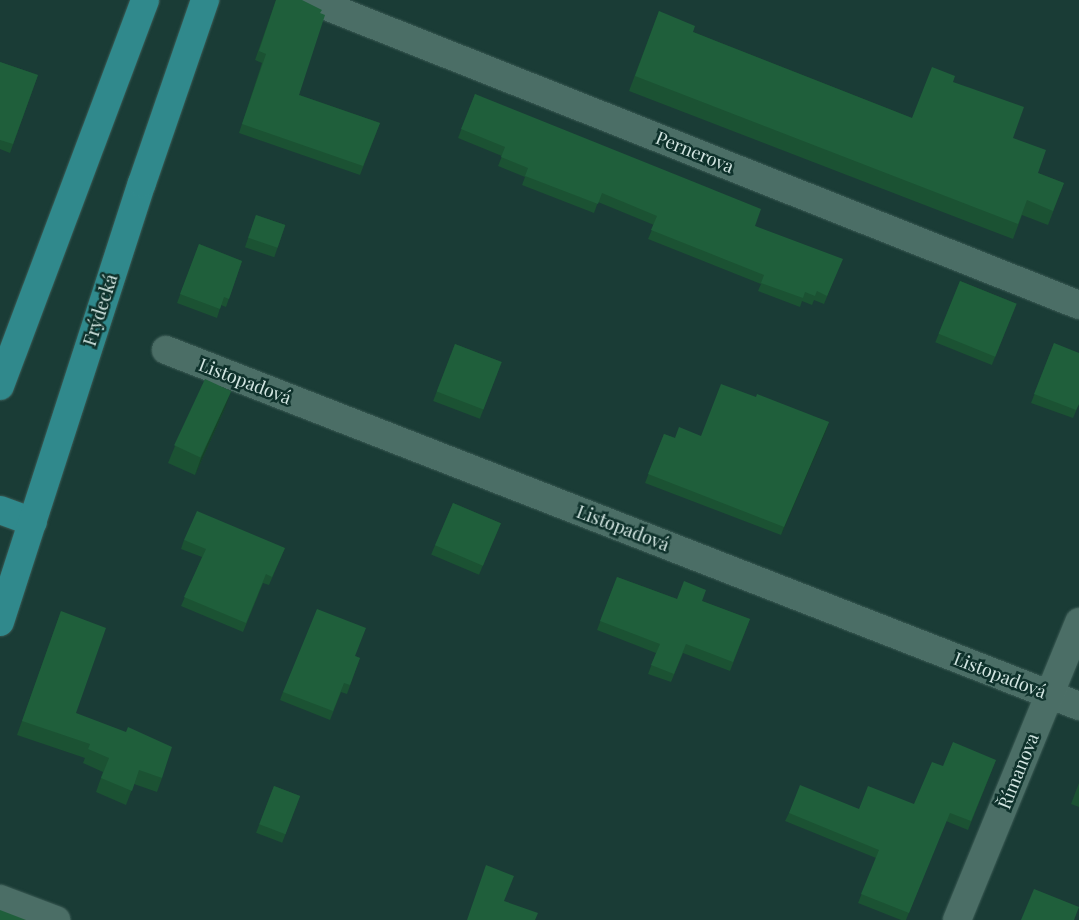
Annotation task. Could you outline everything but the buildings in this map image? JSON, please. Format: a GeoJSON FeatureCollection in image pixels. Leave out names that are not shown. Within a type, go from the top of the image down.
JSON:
{"type":"FeatureCollection","features":[{"type":"Feature","properties":{"kind":"main road"},"geometry":{"type":"LineString","coordinates":[[0,386],[145,0]]}},
{"type":"Feature","properties":{"kind":"main road","name":"Frýdecká"},"geometry":{"type":"LineString","coordinates":[[0,622],[142,183],[205,0]]}},
{"type":"Feature","properties":{"kind":"main road"},"geometry":{"type":"LineString","coordinates":[[0,349],[38,281]]}},
{"type":"Feature","properties":{"kind":"main road"},"geometry":{"type":"LineString","coordinates":[[0,510],[33,522]]}},
{"type":"Feature","properties":{"kind":"street","name":"Pernerova"},"geometry":{"type":"LineString","coordinates":[[311,0],[1079,304]]}},
{"type":"Feature","properties":{"kind":"street","name":"Listopadová"},"geometry":{"type":"LineString","coordinates":[[166,350],[1079,706]]}},
{"type":"Feature","properties":{"kind":"street","name":"Římanova"},"geometry":{"type":"LineString","coordinates":[[957,920],[1079,622]]}},
{"type":"Feature","properties":{"kind":"street"},"geometry":{"type":"LineString","coordinates":[[0,899],[56,920]]}}]}
